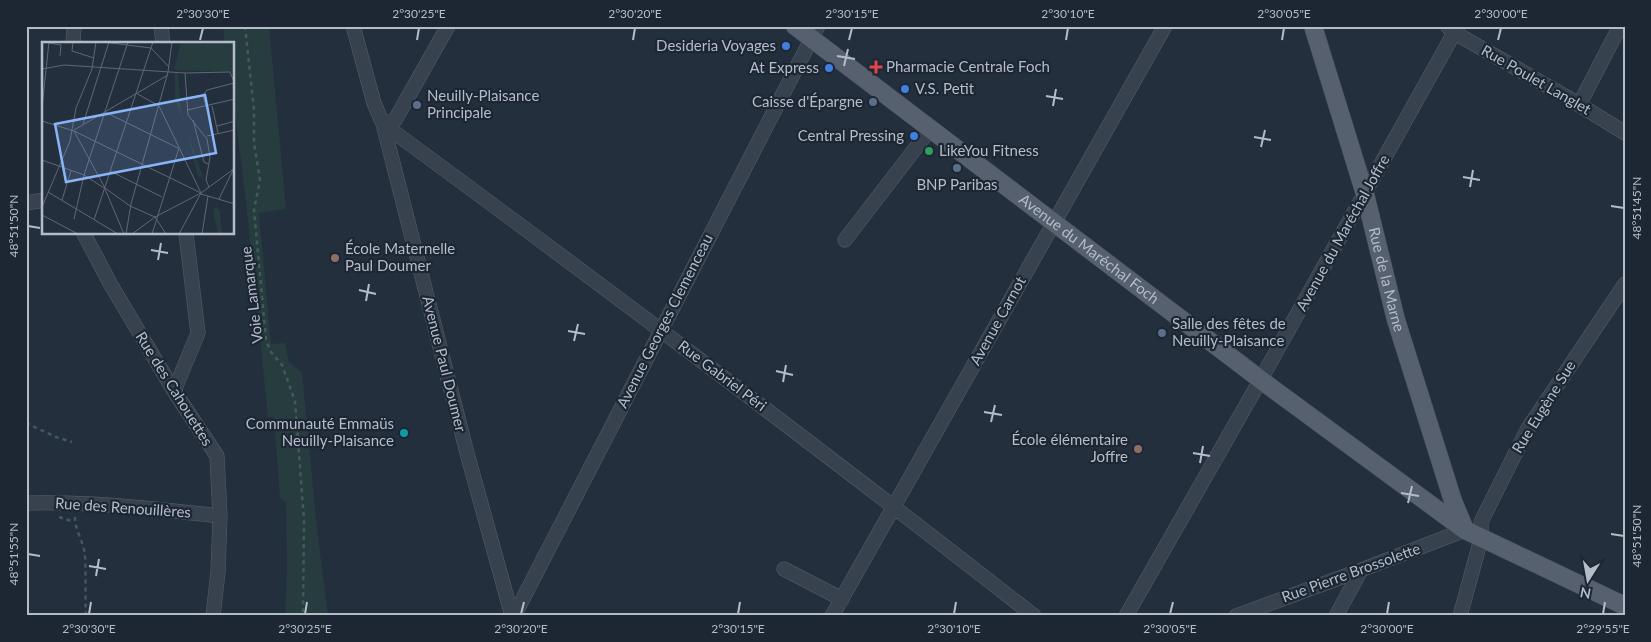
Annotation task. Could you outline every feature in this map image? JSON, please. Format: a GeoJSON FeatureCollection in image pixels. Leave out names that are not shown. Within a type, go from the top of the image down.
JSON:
{"type":"FeatureCollection","features":[{"type":"Feature","properties":{"kind":"main road","name":"Avenue du Maréchal Foch"},"geometry":{"type":"LineString","coordinates":[[795,26],[814,32],[931,128],[1261,379],[1473,534],[1625,606]]}},
{"type":"Feature","properties":{"kind":"main road","name":"Rue de la Marne"},"geometry":{"type":"LineString","coordinates":[[1313,26],[1365,194],[1396,320],[1453,501],[1473,534]]}},
{"type":"Feature","properties":{"kind":"street"},"geometry":{"type":"LineString","coordinates":[[73,42],[74,26]]}},
{"type":"Feature","properties":{"kind":"street"},"geometry":{"type":"LineString","coordinates":[[161,26],[163,42]]}},
{"type":"Feature","properties":{"kind":"street","name":"Avenue Paul Doumer"},"geometry":{"type":"LineString","coordinates":[[354,26],[374,103],[383,124],[467,453],[513,616]]}},
{"type":"Feature","properties":{"kind":"street"},"geometry":{"type":"LineString","coordinates":[[383,124],[395,120],[448,26]]}},
{"type":"Feature","properties":{"kind":"street","name":"Avenue Carnot"},"geometry":{"type":"LineString","coordinates":[[832,616],[1165,26]]}},
{"type":"Feature","properties":{"kind":"street"},"geometry":{"type":"LineString","coordinates":[[1579,104],[1620,26]]}},
{"type":"Feature","properties":{"kind":"street","name":"Avenue du Maréchal Joffre"},"geometry":{"type":"LineString","coordinates":[[1126,616],[1365,194],[1454,29]]}},
{"type":"Feature","properties":{"kind":"street","name":"Rue Poulet Langlet"},"geometry":{"type":"LineString","coordinates":[[1454,29],[1625,133]]}},
{"type":"Feature","properties":{"kind":"street","name":"Avenue Georges Clemenceau"},"geometry":{"type":"LineString","coordinates":[[513,616],[814,32]]}},
{"type":"Feature","properties":{"kind":"street","name":"Rue Gabriel Péri"},"geometry":{"type":"LineString","coordinates":[[383,124],[660,329],[894,506],[1034,616]]}},
{"type":"Feature","properties":{"kind":"street"},"geometry":{"type":"LineString","coordinates":[[845,240],[931,128]]}},
{"type":"Feature","properties":{"kind":"street"},"geometry":{"type":"LineString","coordinates":[[26,203],[42,200]]}},
{"type":"Feature","properties":{"kind":"street","name":"Rue des Cahouettes"},"geometry":{"type":"LineString","coordinates":[[85,235],[111,285],[174,391],[216,456],[220,516],[218,572],[213,616]]}},
{"type":"Feature","properties":{"kind":"street"},"geometry":{"type":"LineString","coordinates":[[174,391],[198,333],[186,235]]}},
{"type":"Feature","properties":{"kind":"street","name":"Rue Eugène Sue"},"geometry":{"type":"LineString","coordinates":[[1460,616],[1473,534],[1481,522],[1527,430],[1625,284]]}},
{"type":"Feature","properties":{"kind":"street","name":"Rue des Renouillères"},"geometry":{"type":"LineString","coordinates":[[26,503],[76,503],[220,516]]}},
{"type":"Feature","properties":{"kind":"street","name":"Rue Pierre Brossolette"},"geometry":{"type":"LineString","coordinates":[[1236,616],[1361,570],[1473,534]]}},
{"type":"Feature","properties":{"kind":"street"},"geometry":{"type":"LineString","coordinates":[[784,569],[842,599]]}},
{"type":"Feature","properties":{"kind":"street"},"geometry":{"type":"LineString","coordinates":[[1336,616],[1361,570]]}},
{"type":"Feature","properties":{"kind":"path","name":"Voie Lamarque"},"geometry":{"type":"LineString","coordinates":[[245,26],[254,110],[254,144],[260,180],[254,210],[266,339],[270,352],[282,365],[295,401],[304,520],[303,616]]}},
{"type":"Feature","properties":{"kind":"path"},"geometry":{"type":"LineString","coordinates":[[26,423],[72,442]]}},
{"type":"Feature","properties":{"kind":"path"},"geometry":{"type":"LineString","coordinates":[[76,503],[74,522],[85,554],[86,616]]}},
{"type":"Feature","properties":{"kind":"green space"},"geometry":{"type":"Polygon","coordinates":[[[223,26],[269,26],[286,209],[259,213],[271,344],[285,343],[289,362],[302,373],[317,529],[328,616],[285,616],[287,567],[286,503],[280,497],[274,417],[268,417],[235,114],[235,42],[225,42],[223,26]]]}},
{"type":"Feature","properties":{"kind":"place","name":"Desideria Voyages"},"geometry":{"type":"Point","coordinates":[786,46]}},
{"type":"Feature","properties":{"kind":"place","name":"Pharmacie Centrale Foch"},"geometry":{"type":"Point","coordinates":[876,67]}},
{"type":"Feature","properties":{"kind":"place","name":"At Express"},"geometry":{"type":"Point","coordinates":[829,68]}},
{"type":"Feature","properties":{"kind":"place","name":"V.S. Petit"},"geometry":{"type":"Point","coordinates":[905,89]}},
{"type":"Feature","properties":{"kind":"place","name":"Caisse d'Épargne"},"geometry":{"type":"Point","coordinates":[873,102]}},
{"type":"Feature","properties":{"kind":"place","name":"Neuilly-Plaisance Principale"},"geometry":{"type":"Point","coordinates":[417,105]}},
{"type":"Feature","properties":{"kind":"place","name":"Central Pressing"},"geometry":{"type":"Point","coordinates":[914,136]}},
{"type":"Feature","properties":{"kind":"place","name":"LikeYou Fitness"},"geometry":{"type":"Point","coordinates":[929,151]}},
{"type":"Feature","properties":{"kind":"place","name":"BNP Paribas"},"geometry":{"type":"Point","coordinates":[957,168]}},
{"type":"Feature","properties":{"kind":"place","name":"École Maternelle Paul Doumer"},"geometry":{"type":"Point","coordinates":[335,258]}},
{"type":"Feature","properties":{"kind":"place","name":"Salle des fêtes de Neuilly-Plaisance"},"geometry":{"type":"Point","coordinates":[1162,333]}},
{"type":"Feature","properties":{"kind":"place","name":"Communauté Emmaüs Neuilly-Plaisance"},"geometry":{"type":"Point","coordinates":[404,433]}},
{"type":"Feature","properties":{"kind":"place","name":"École élémentaire Joffre"},"geometry":{"type":"Point","coordinates":[1138,449]}}]}
